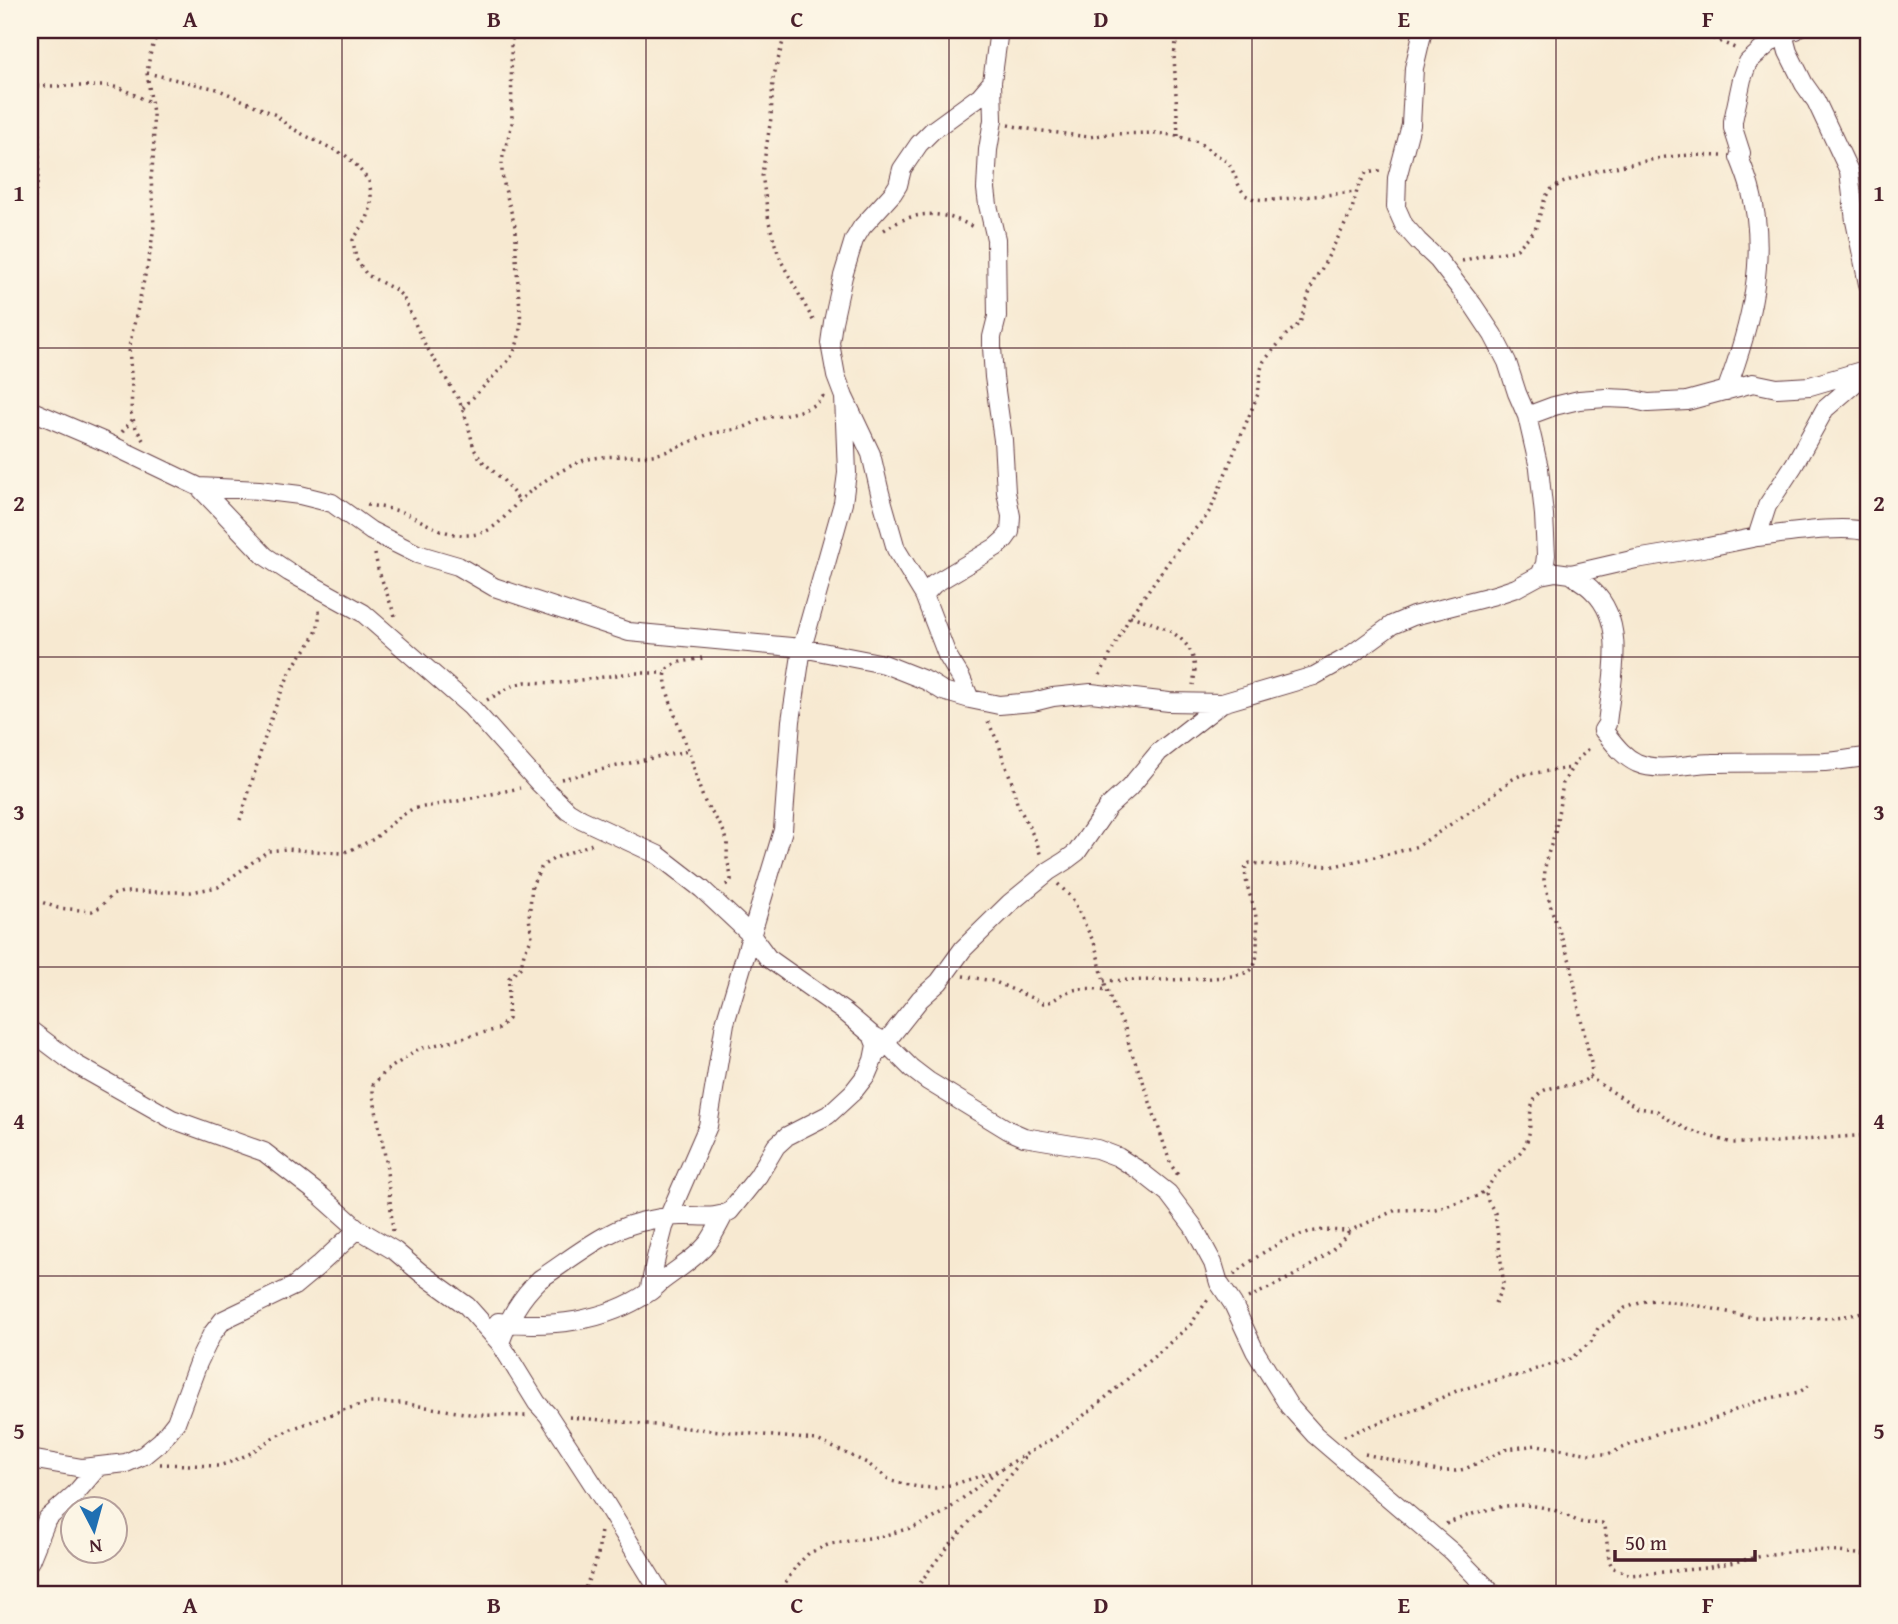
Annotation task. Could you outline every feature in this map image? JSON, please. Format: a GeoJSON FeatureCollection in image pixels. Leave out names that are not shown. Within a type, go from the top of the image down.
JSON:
{"type":"FeatureCollection","features":[{"type":"Feature","properties":{"kind":"street"},"geometry":{"type":"LineString","coordinates":[[924,595],[934,584],[996,548],[1010,532],[1011,516],[1006,492],[992,348],[997,317],[996,239],[986,189],[993,120],[992,82],[999,30]]}},
{"type":"Feature","properties":{"kind":"street"},"geometry":{"type":"LineString","coordinates":[[1423,30],[1414,68],[1411,125],[1397,178],[1396,208],[1404,225],[1447,271],[1473,305],[1507,362],[1527,416],[1539,468],[1546,555],[1540,575]]}},
{"type":"Feature","properties":{"kind":"street"},"geometry":{"type":"LineString","coordinates":[[1726,391],[1752,302],[1758,250],[1751,189],[1739,157],[1741,153],[1733,121],[1748,62],[1787,30],[1793,63],[1857,173],[1855,221],[1868,284]]}},
{"type":"Feature","properties":{"kind":"street"},"geometry":{"type":"LineString","coordinates":[[973,700],[947,655],[924,595],[896,549],[871,454],[836,376],[830,342],[843,275],[854,240],[862,227],[893,194],[902,169],[919,144],[932,131],[980,96],[992,82]]}},
{"type":"Feature","properties":{"kind":"street"},"geometry":{"type":"LineString","coordinates":[[1527,416],[1578,400],[1630,398],[1648,403],[1687,401],[1753,383],[1777,388],[1810,386],[1868,371]]}},
{"type":"Feature","properties":{"kind":"street"},"geometry":{"type":"LineString","coordinates":[[1757,537],[1767,506],[1794,465],[1825,409],[1868,371]]}},
{"type":"Feature","properties":{"kind":"street"},"geometry":{"type":"LineString","coordinates":[[649,1292],[668,1218],[708,1126],[725,1023],[783,830],[791,722],[802,648],[844,503],[847,473],[844,397]]}},
{"type":"Feature","properties":{"kind":"street"},"geometry":{"type":"LineString","coordinates":[[30,410],[106,442],[199,487],[265,556],[363,613],[471,707],[539,783],[568,811],[658,855],[702,889],[751,935],[768,958],[846,1013],[928,1081],[1007,1130],[1024,1137],[1097,1149],[1118,1157],[1168,1193],[1194,1226],[1213,1264],[1219,1283],[1233,1304],[1255,1351],[1289,1406],[1308,1428],[1452,1552],[1493,1594]]}},
{"type":"Feature","properties":{"kind":"street"},"geometry":{"type":"LineString","coordinates":[[199,487],[259,490],[300,495],[332,503],[371,531],[417,554],[458,566],[495,587],[629,632],[802,648],[884,664],[943,691],[999,705],[1091,693],[1192,704],[1222,703],[1314,676],[1348,657],[1392,625],[1413,616],[1495,595],[1516,588],[1540,575],[1556,572],[1571,574],[1757,537],[1835,530],[1868,532]]}},
{"type":"Feature","properties":{"kind":"street"},"geometry":{"type":"LineString","coordinates":[[1571,574],[1593,590],[1608,613],[1614,636],[1614,669],[1607,724],[1603,730],[1627,757],[1648,766],[1827,762],[1868,757]]}},
{"type":"Feature","properties":{"kind":"street"},"geometry":{"type":"LineString","coordinates":[[475,1314],[494,1321],[533,1324],[587,1318],[619,1309],[649,1292],[688,1262],[707,1244],[724,1215],[736,1205],[758,1176],[776,1146],[787,1136],[828,1115],[853,1092],[867,1074],[878,1038],[940,980],[963,949],[1010,904],[1049,871],[1077,852],[1108,807],[1129,788],[1159,752],[1222,703]]}},
{"type":"Feature","properties":{"kind":"street"},"geometry":{"type":"LineString","coordinates":[[30,1030],[75,1064],[172,1119],[264,1152],[358,1229],[395,1251],[467,1306],[500,1343],[604,1501],[661,1594]]}},
{"type":"Feature","properties":{"kind":"street"},"geometry":{"type":"LineString","coordinates":[[500,1343],[519,1302],[535,1284],[618,1229],[648,1220],[680,1215],[724,1215]]}},
{"type":"Feature","properties":{"kind":"street"},"geometry":{"type":"LineString","coordinates":[[30,1459],[82,1468],[125,1463],[144,1455],[176,1422],[198,1363],[212,1334],[223,1320],[294,1286],[358,1229]]}},
{"type":"Feature","properties":{"kind":"street"},"geometry":{"type":"LineString","coordinates":[[30,1561],[47,1519],[75,1494],[98,1467]]}},
{"type":"Feature","properties":{"kind":"path"},"geometry":{"type":"LineString","coordinates":[[145,445],[131,413],[129,348],[154,226],[151,177],[154,150],[147,73],[158,30]]}},
{"type":"Feature","properties":{"kind":"path"},"geometry":{"type":"LineString","coordinates":[[462,409],[514,352],[521,323],[516,230],[502,167],[512,124],[511,42],[516,30]]}},
{"type":"Feature","properties":{"kind":"path"},"geometry":{"type":"LineString","coordinates":[[786,30],[773,79],[771,118],[762,174],[764,194],[781,261],[811,318],[830,342]]}},
{"type":"Feature","properties":{"kind":"path"},"geometry":{"type":"LineString","coordinates":[[1178,30],[1174,55],[1178,136]]}},
{"type":"Feature","properties":{"kind":"path"},"geometry":{"type":"LineString","coordinates":[[1694,30],[1754,57]]}},
{"type":"Feature","properties":{"kind":"path"},"geometry":{"type":"LineString","coordinates":[[147,73],[217,89],[276,115],[288,126],[345,155],[356,165],[369,181],[371,193],[367,219],[353,240],[356,259],[368,275],[396,290],[403,297],[423,341],[459,400],[474,449],[520,501]]}},
{"type":"Feature","properties":{"kind":"path"},"geometry":{"type":"LineString","coordinates":[[30,86],[109,86],[120,88],[151,103]]}},
{"type":"Feature","properties":{"kind":"path"},"geometry":{"type":"LineString","coordinates":[[30,212],[36,191],[36,86]]}},
{"type":"Feature","properties":{"kind":"path"},"geometry":{"type":"LineString","coordinates":[[993,120],[1034,130],[1089,136],[1155,133],[1178,136],[1198,142],[1227,162],[1245,195],[1254,198],[1272,200],[1357,192]]}},
{"type":"Feature","properties":{"kind":"path"},"geometry":{"type":"LineString","coordinates":[[1447,271],[1468,259],[1517,249],[1535,230],[1550,190],[1573,179],[1595,171],[1666,157],[1739,157]]}},
{"type":"Feature","properties":{"kind":"path"},"geometry":{"type":"LineString","coordinates":[[1091,693],[1130,616],[1179,547],[1211,509],[1258,394],[1264,361],[1300,323],[1315,278],[1351,214],[1362,178],[1366,173],[1399,171]]}},
{"type":"Feature","properties":{"kind":"path"},"geometry":{"type":"LineString","coordinates":[[880,234],[895,223],[930,214],[958,219],[996,239]]}},
{"type":"Feature","properties":{"kind":"path"},"geometry":{"type":"LineString","coordinates":[[365,505],[409,515],[438,529],[468,535],[494,527],[520,501],[556,475],[588,459],[653,455],[686,445],[715,432],[738,429],[765,418],[800,410],[820,401],[836,376]]}},
{"type":"Feature","properties":{"kind":"path"},"geometry":{"type":"LineString","coordinates":[[371,531],[378,569],[398,622]]}},
{"type":"Feature","properties":{"kind":"path"},"geometry":{"type":"LineString","coordinates":[[240,820],[267,729],[291,670],[317,634],[320,612],[316,587]]}},
{"type":"Feature","properties":{"kind":"path"},"geometry":{"type":"LineString","coordinates":[[1130,616],[1164,627],[1181,639],[1195,664],[1192,704]]}},
{"type":"Feature","properties":{"kind":"path"},"geometry":{"type":"LineString","coordinates":[[702,889],[727,884],[731,880],[726,837],[706,804],[674,712],[665,673],[673,664],[708,655],[727,641]]}},
{"type":"Feature","properties":{"kind":"path"},"geometry":{"type":"LineString","coordinates":[[471,707],[514,685],[526,682],[559,683],[632,673],[665,673]]}},
{"type":"Feature","properties":{"kind":"path"},"geometry":{"type":"LineString","coordinates":[[973,700],[999,744],[1017,803],[1037,843],[1042,860],[1056,882],[1072,898],[1095,945],[1107,990],[1125,1028],[1171,1165],[1182,1184]]}},
{"type":"Feature","properties":{"kind":"path"},"geometry":{"type":"LineString","coordinates":[[1233,1304],[1310,1267],[1333,1250],[1349,1231],[1395,1210],[1435,1209],[1478,1196],[1523,1149],[1529,1135],[1530,1115],[1536,1097],[1546,1089],[1582,1083],[1589,1077],[1592,1071],[1591,1063],[1578,1010],[1575,980],[1544,880],[1546,860],[1555,833],[1560,792],[1571,768],[1593,746],[1603,730]]}},
{"type":"Feature","properties":{"kind":"path"},"geometry":{"type":"LineString","coordinates":[[30,898],[58,908],[92,911],[112,895],[123,892],[191,892],[218,887],[268,851],[286,849],[341,853],[360,847],[412,809],[689,751]]}},
{"type":"Feature","properties":{"kind":"path"},"geometry":{"type":"LineString","coordinates":[[1104,981],[1206,979],[1246,974],[1252,969],[1257,944],[1257,923],[1247,880],[1247,865],[1250,863],[1335,866],[1418,846],[1484,802],[1511,780],[1521,775],[1571,768]]}},
{"type":"Feature","properties":{"kind":"path"},"geometry":{"type":"LineString","coordinates":[[395,1251],[386,1161],[373,1085],[386,1071],[419,1049],[498,1030],[508,1019],[509,978],[521,967],[532,937],[529,918],[532,885],[542,866],[575,849],[621,837]]}},
{"type":"Feature","properties":{"kind":"path"},"geometry":{"type":"LineString","coordinates":[[940,980],[967,976],[993,981],[1043,1003],[1050,1003],[1072,990],[1107,990]]}},
{"type":"Feature","properties":{"kind":"path"},"geometry":{"type":"LineString","coordinates":[[1589,1077],[1638,1108],[1657,1111],[1689,1130],[1732,1143],[1868,1135]]}},
{"type":"Feature","properties":{"kind":"path"},"geometry":{"type":"LineString","coordinates":[[1485,1190],[1495,1213],[1503,1278],[1503,1285],[1495,1303]]}},
{"type":"Feature","properties":{"kind":"path"},"geometry":{"type":"LineString","coordinates":[[778,1594],[797,1565],[809,1553],[830,1544],[882,1536],[921,1525],[945,1512],[999,1470],[1054,1438],[1191,1324],[1219,1283],[1261,1254],[1283,1241],[1309,1232],[1349,1231]]}},
{"type":"Feature","properties":{"kind":"path"},"geometry":{"type":"LineString","coordinates":[[1328,1445],[1459,1390],[1523,1375],[1570,1359],[1591,1342],[1598,1328],[1625,1308],[1646,1301],[1695,1305],[1751,1317],[1829,1318],[1868,1310]]}},
{"type":"Feature","properties":{"kind":"path"},"geometry":{"type":"LineString","coordinates":[[1328,1445],[1437,1471],[1465,1469],[1507,1449],[1537,1445],[1590,1454],[1608,1454],[1661,1432],[1702,1424],[1757,1401],[1799,1392],[1809,1386]]}},
{"type":"Feature","properties":{"kind":"path"},"geometry":{"type":"LineString","coordinates":[[125,1463],[218,1466],[248,1454],[294,1428],[343,1410],[368,1403],[401,1403],[477,1415],[548,1415],[817,1440],[867,1463],[891,1481],[918,1487],[935,1488],[955,1484],[999,1470]]}},
{"type":"Feature","properties":{"kind":"path"},"geometry":{"type":"LineString","coordinates":[[912,1594],[936,1560],[1031,1451]]}},
{"type":"Feature","properties":{"kind":"path"},"geometry":{"type":"LineString","coordinates":[[583,1594],[598,1555],[604,1501]]}},
{"type":"Feature","properties":{"kind":"path"},"geometry":{"type":"LineString","coordinates":[[1427,1532],[1490,1507],[1516,1504],[1554,1510],[1583,1522],[1602,1523],[1605,1526],[1612,1567],[1630,1575],[1706,1568],[1794,1551],[1818,1550],[1868,1555]]}}]}
